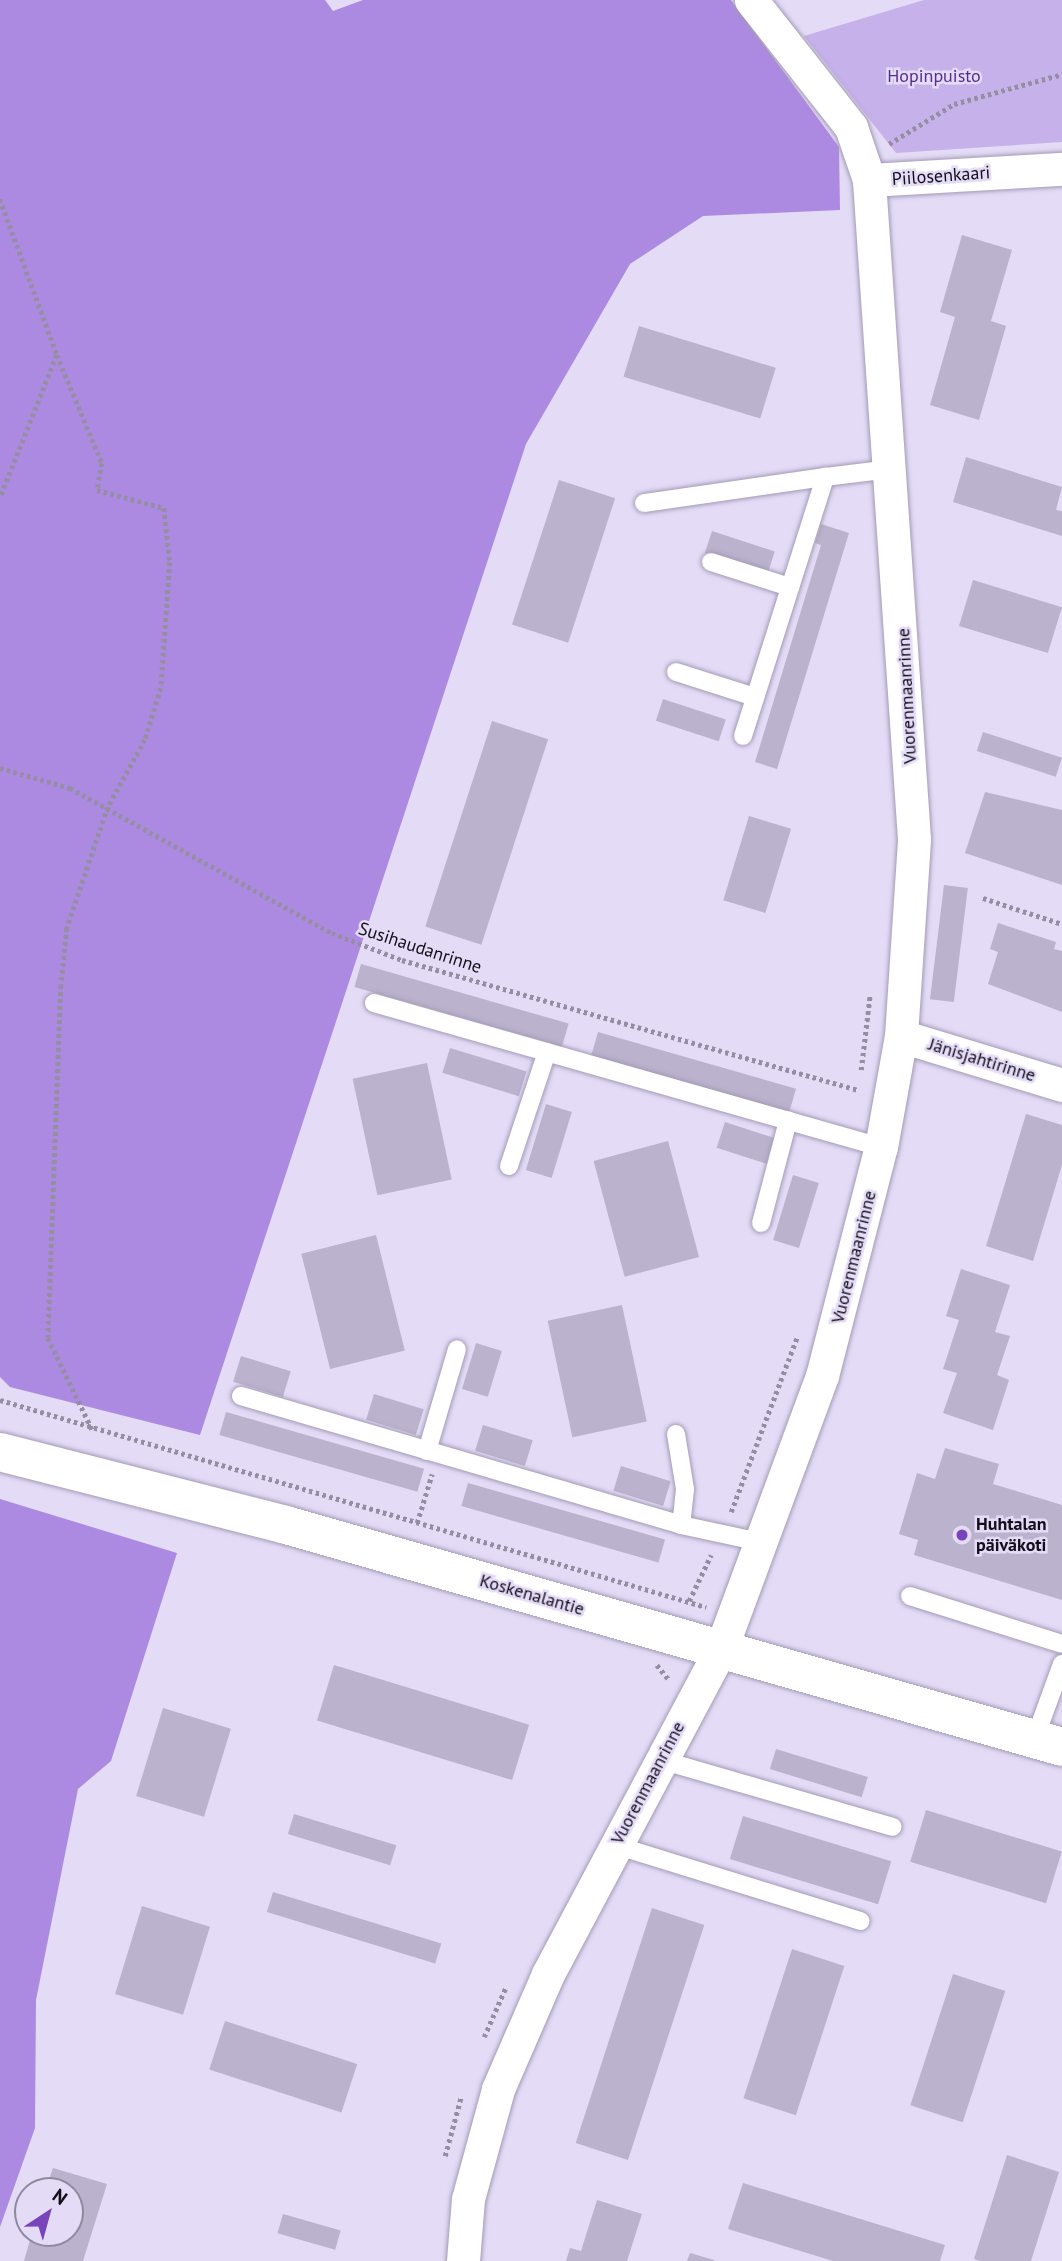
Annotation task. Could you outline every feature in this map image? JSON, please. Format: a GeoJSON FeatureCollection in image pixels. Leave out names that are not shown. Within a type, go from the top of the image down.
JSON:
{"type":"FeatureCollection","features":[{"type":"Feature","properties":{"kind":"street"},"geometry":{"type":"LineString","coordinates":[[751,0],[851,127],[867,170]]}},
{"type":"Feature","properties":{"kind":"street","name":"Piilosenkaari"},"geometry":{"type":"LineString","coordinates":[[867,170],[1062,169]]}},
{"type":"Feature","properties":{"kind":"street","name":"Vuorenmaanrinne"},"geometry":{"type":"LineString","coordinates":[[463,2261],[468,2199],[498,2089],[615,1845],[727,1632],[822,1376],[881,1147],[901,1036],[914,839],[867,170]]}},
{"type":"Feature","properties":{"kind":"street","name":"Jänisjahtirinne"},"geometry":{"type":"LineString","coordinates":[[901,1036],[1062,1085]]}},
{"type":"Feature","properties":{"kind":"street","name":"Koskenalantie"},"geometry":{"type":"LineString","coordinates":[[0,1452],[286,1525],[727,1632],[1048,1743]]}},
{"type":"Feature","properties":{"kind":"lane"},"geometry":{"type":"LineString","coordinates":[[643,503],[890,469]]}},
{"type":"Feature","properties":{"kind":"lane"},"geometry":{"type":"LineString","coordinates":[[743,736],[825,477]]}},
{"type":"Feature","properties":{"kind":"lane"},"geometry":{"type":"LineString","coordinates":[[711,562],[790,587]]}},
{"type":"Feature","properties":{"kind":"lane"},"geometry":{"type":"LineString","coordinates":[[676,672],[755,697]]}},
{"type":"Feature","properties":{"kind":"lane"},"geometry":{"type":"LineString","coordinates":[[374,1003],[881,1147]]}},
{"type":"Feature","properties":{"kind":"lane"},"geometry":{"type":"LineString","coordinates":[[509,1166],[547,1052]]}},
{"type":"Feature","properties":{"kind":"lane"},"geometry":{"type":"LineString","coordinates":[[761,1223],[788,1121]]}},
{"type":"Feature","properties":{"kind":"lane"},"geometry":{"type":"LineString","coordinates":[[433,1452],[457,1349]]}},
{"type":"Feature","properties":{"kind":"lane"},"geometry":{"type":"LineString","coordinates":[[241,1396],[681,1525],[760,1542]]}},
{"type":"Feature","properties":{"kind":"lane"},"geometry":{"type":"LineString","coordinates":[[676,1434],[685,1489],[681,1525]]}},
{"type":"Feature","properties":{"kind":"lane"},"geometry":{"type":"LineString","coordinates":[[910,1596],[1062,1644]]}},
{"type":"Feature","properties":{"kind":"lane"},"geometry":{"type":"LineString","coordinates":[[1048,1743],[1062,1664]]}},
{"type":"Feature","properties":{"kind":"lane"},"geometry":{"type":"LineString","coordinates":[[661,1760],[893,1827]]}},
{"type":"Feature","properties":{"kind":"lane"},"geometry":{"type":"LineString","coordinates":[[615,1845],[860,1922]]}},
{"type":"Feature","properties":{"kind":"path"},"geometry":{"type":"LineString","coordinates":[[867,170],[954,104],[1062,74]]}},
{"type":"Feature","properties":{"kind":"path"},"geometry":{"type":"LineString","coordinates":[[0,199],[57,355],[102,463],[97,490],[164,508],[170,562],[161,688],[145,740],[108,807],[67,928],[48,1338],[93,1431]]}},
{"type":"Feature","properties":{"kind":"path"},"geometry":{"type":"LineString","coordinates":[[0,498],[57,355]]}},
{"type":"Feature","properties":{"kind":"path","name":"Susihaudanrinne"},"geometry":{"type":"LineString","coordinates":[[0,768],[108,807],[332,933],[390,955],[858,1090]]}},
{"type":"Feature","properties":{"kind":"path"},"geometry":{"type":"LineString","coordinates":[[983,898],[1062,924]]}},
{"type":"Feature","properties":{"kind":"path"},"geometry":{"type":"LineString","coordinates":[[849,1138],[872,980]]}},
{"type":"Feature","properties":{"kind":"path"},"geometry":{"type":"LineString","coordinates":[[688,1601],[721,1535],[800,1327]]}},
{"type":"Feature","properties":{"kind":"path"},"geometry":{"type":"LineString","coordinates":[[0,1400],[93,1431],[688,1601],[727,1632]]}},
{"type":"Feature","properties":{"kind":"path"},"geometry":{"type":"LineString","coordinates":[[417,1523],[433,1452]]}},
{"type":"Feature","properties":{"kind":"green space","name":"Hopinpuisto"},"geometry":{"type":"Polygon","coordinates":[[[924,0],[1062,0],[1062,142],[896,153],[804,36],[924,0]]]}},
{"type":"Feature","properties":{"kind":"shaded area"},"geometry":{"type":"Polygon","coordinates":[[[0,0],[325,0],[333,11],[363,0],[731,0],[839,147],[840,210],[703,216],[630,264],[526,444],[200,1435],[10,1387],[0,1377],[0,0]]]}},
{"type":"Feature","properties":{"kind":"shaded area"},"geometry":{"type":"Polygon","coordinates":[[[0,1499],[177,1553],[111,1761],[78,1789],[36,2000],[35,2128],[18,2177],[14,2177],[14,2187],[0,2227],[0,1499]]]}},
{"type":"Feature","properties":{"kind":"building"},"geometry":{"type":"Polygon","coordinates":[[[962,235],[1012,250],[991,321],[1006,326],[979,420],[930,405],[955,317],[940,312],[962,235]]]}},
{"type":"Feature","properties":{"kind":"building"},"geometry":{"type":"Polygon","coordinates":[[[639,326],[776,368],[760,418],[624,377],[639,326]]]}},
{"type":"Feature","properties":{"kind":"building"},"geometry":{"type":"Polygon","coordinates":[[[966,457],[1062,487],[1056,510],[1062,511],[1062,536],[953,502],[966,457]]]}},
{"type":"Feature","properties":{"kind":"building"},"geometry":{"type":"Polygon","coordinates":[[[559,480],[615,498],[568,643],[512,625],[559,480]]]}},
{"type":"Feature","properties":{"kind":"building"},"geometry":{"type":"Polygon","coordinates":[[[821,524],[849,533],[777,769],[755,762],[821,545],[815,543],[821,524]]]}},
{"type":"Feature","properties":{"kind":"building"},"geometry":{"type":"Polygon","coordinates":[[[712,531],[775,551],[768,573],[705,553],[712,531]]]}},
{"type":"Feature","properties":{"kind":"building"},"geometry":{"type":"Polygon","coordinates":[[[973,580],[1062,607],[1048,653],[959,626],[973,580]]]}},
{"type":"Feature","properties":{"kind":"building"},"geometry":{"type":"Polygon","coordinates":[[[663,699],[726,719],[719,741],[656,721],[663,699]]]}},
{"type":"Feature","properties":{"kind":"building"},"geometry":{"type":"Polygon","coordinates":[[[492,721],[548,739],[481,945],[425,926],[492,721]]]}},
{"type":"Feature","properties":{"kind":"building"},"geometry":{"type":"Polygon","coordinates":[[[983,732],[1062,758],[1056,777],[977,751],[983,732]]]}},
{"type":"Feature","properties":{"kind":"building"},"geometry":{"type":"Polygon","coordinates":[[[985,792],[1062,810],[1062,885],[965,853],[985,792]]]}},
{"type":"Feature","properties":{"kind":"building"},"geometry":{"type":"Polygon","coordinates":[[[749,816],[791,829],[765,913],[723,900],[749,816]]]}},
{"type":"Feature","properties":{"kind":"building"},"geometry":{"type":"Polygon","coordinates":[[[944,885],[968,888],[954,1002],[930,999],[944,885]]]}},
{"type":"Feature","properties":{"kind":"building"},"geometry":{"type":"Polygon","coordinates":[[[998,923],[1056,942],[1054,949],[1062,951],[1062,1012],[988,984],[998,952],[990,949],[998,923]]]}},
{"type":"Feature","properties":{"kind":"building"},"geometry":{"type":"Polygon","coordinates":[[[361,964],[569,1024],[562,1047],[354,987],[361,964]]]}},
{"type":"Feature","properties":{"kind":"building"},"geometry":{"type":"Polygon","coordinates":[[[598,1032],[796,1089],[789,1113],[591,1056],[598,1032]]]}},
{"type":"Feature","properties":{"kind":"building"},"geometry":{"type":"Polygon","coordinates":[[[450,1048],[527,1071],[519,1096],[442,1073],[450,1048]]]}},
{"type":"Feature","properties":{"kind":"building"},"geometry":{"type":"Polygon","coordinates":[[[427,1063],[452,1179],[377,1195],[353,1079],[427,1063]]]}},
{"type":"Feature","properties":{"kind":"building"},"geometry":{"type":"Polygon","coordinates":[[[546,1104],[572,1112],[552,1178],[526,1170],[546,1104]]]}},
{"type":"Feature","properties":{"kind":"building"},"geometry":{"type":"Polygon","coordinates":[[[1026,1114],[1062,1125],[1062,1165],[1033,1261],[986,1246],[1026,1114]]]}},
{"type":"Feature","properties":{"kind":"building"},"geometry":{"type":"Polygon","coordinates":[[[725,1122],[774,1138],[766,1164],[717,1148],[725,1122]]]}},
{"type":"Feature","properties":{"kind":"building"},"geometry":{"type":"Polygon","coordinates":[[[668,1141],[699,1257],[625,1277],[594,1161],[668,1141]]]}},
{"type":"Feature","properties":{"kind":"building"},"geometry":{"type":"Polygon","coordinates":[[[793,1175],[819,1183],[799,1248],[773,1240],[793,1175]]]}},
{"type":"Feature","properties":{"kind":"building"},"geometry":{"type":"Polygon","coordinates":[[[376,1235],[405,1350],[330,1369],[301,1254],[376,1235]]]}},
{"type":"Feature","properties":{"kind":"building"},"geometry":{"type":"Polygon","coordinates":[[[961,1269],[1010,1285],[995,1332],[1010,1336],[997,1375],[1009,1380],[993,1430],[943,1413],[957,1373],[943,1369],[959,1320],[946,1316],[961,1269]]]}},
{"type":"Feature","properties":{"kind":"building"},"geometry":{"type":"Polygon","coordinates":[[[622,1305],[647,1421],[572,1437],[548,1321],[622,1305]]]}},
{"type":"Feature","properties":{"kind":"building"},"geometry":{"type":"Polygon","coordinates":[[[476,1343],[502,1351],[488,1397],[462,1389],[476,1343]]]}},
{"type":"Feature","properties":{"kind":"building"},"geometry":{"type":"Polygon","coordinates":[[[241,1356],[291,1371],[283,1397],[233,1382],[241,1356]]]}},
{"type":"Feature","properties":{"kind":"building"},"geometry":{"type":"Polygon","coordinates":[[[374,1394],[424,1409],[416,1435],[366,1420],[374,1394]]]}},
{"type":"Feature","properties":{"kind":"building"},"geometry":{"type":"Polygon","coordinates":[[[226,1412],[424,1469],[417,1492],[219,1435],[226,1412]]]}},
{"type":"Feature","properties":{"kind":"building"},"geometry":{"type":"Polygon","coordinates":[[[483,1425],[533,1440],[525,1466],[475,1451],[483,1425]]]}},
{"type":"Feature","properties":{"kind":"building"},"geometry":{"type":"Polygon","coordinates":[[[945,1448],[999,1464],[993,1484],[1062,1505],[1062,1600],[914,1555],[918,1540],[899,1534],[917,1473],[935,1479],[945,1448]]]}},
{"type":"Feature","properties":{"kind":"building"},"geometry":{"type":"Polygon","coordinates":[[[621,1466],[671,1481],[663,1506],[613,1491],[621,1466]]]}},
{"type":"Feature","properties":{"kind":"building"},"geometry":{"type":"Polygon","coordinates":[[[468,1483],[665,1540],[658,1563],[461,1506],[468,1483]]]}},
{"type":"Feature","properties":{"kind":"building"},"geometry":{"type":"Polygon","coordinates":[[[334,1665],[529,1725],[512,1780],[317,1720],[334,1665]]]}},
{"type":"Feature","properties":{"kind":"building"},"geometry":{"type":"Polygon","coordinates":[[[163,1708],[231,1729],[204,1817],[136,1796],[163,1708]]]}},
{"type":"Feature","properties":{"kind":"building"},"geometry":{"type":"Polygon","coordinates":[[[776,1749],[868,1777],[862,1797],[770,1769],[776,1749]]]}},
{"type":"Feature","properties":{"kind":"building"},"geometry":{"type":"Polygon","coordinates":[[[926,1810],[1062,1852],[1046,1903],[910,1862],[926,1810]]]}},
{"type":"Feature","properties":{"kind":"building"},"geometry":{"type":"Polygon","coordinates":[[[294,1814],[396,1845],[390,1865],[288,1834],[294,1814]]]}},
{"type":"Feature","properties":{"kind":"building"},"geometry":{"type":"Polygon","coordinates":[[[743,1816],[891,1861],[878,1904],[730,1859],[743,1816]]]}},
{"type":"Feature","properties":{"kind":"building"},"geometry":{"type":"Polygon","coordinates":[[[273,1892],[441,1943],[435,1964],[267,1912],[273,1892]]]}},
{"type":"Feature","properties":{"kind":"building"},"geometry":{"type":"Polygon","coordinates":[[[142,1906],[210,1927],[183,2015],[115,1994],[142,1906]]]}},
{"type":"Feature","properties":{"kind":"building"},"geometry":{"type":"Polygon","coordinates":[[[652,1908],[704,1925],[628,2160],[576,2143],[652,1908]]]}},
{"type":"Feature","properties":{"kind":"building"},"geometry":{"type":"Polygon","coordinates":[[[792,1949],[844,1966],[796,2115],[743,2098],[792,1949]]]}},
{"type":"Feature","properties":{"kind":"building"},"geometry":{"type":"Polygon","coordinates":[[[953,1974],[1005,1991],[963,2122],[910,2105],[953,1974]]]}},
{"type":"Feature","properties":{"kind":"building"},"geometry":{"type":"Polygon","coordinates":[[[225,2021],[357,2064],[341,2112],[209,2070],[225,2021]]]}},
{"type":"Feature","properties":{"kind":"building"},"geometry":{"type":"Polygon","coordinates":[[[1007,2155],[1059,2172],[1031,2261],[980,2261],[974,2259],[1007,2155]]]}},
{"type":"Feature","properties":{"kind":"building"},"geometry":{"type":"Polygon","coordinates":[[[53,2168],[83,2177],[50,2177],[53,2168]]]}},
{"type":"Feature","properties":{"kind":"building"},"geometry":{"type":"Polygon","coordinates":[[[84,2177],[107,2184],[83,2261],[24,2261],[28,2247],[84,2247],[84,2177]]]}},
{"type":"Feature","properties":{"kind":"building"},"geometry":{"type":"Polygon","coordinates":[[[743,2183],[945,2245],[940,2261],[833,2261],[728,2229],[743,2183]]]}},
{"type":"Feature","properties":{"kind":"building"},"geometry":{"type":"Polygon","coordinates":[[[597,2200],[642,2214],[627,2261],[566,2261],[570,2248],[581,2251],[597,2200]]]}},
{"type":"Feature","properties":{"kind":"building"},"geometry":{"type":"Polygon","coordinates":[[[283,2214],[341,2231],[335,2250],[277,2233],[283,2214]]]}},
{"type":"Feature","properties":{"kind":"building"},"geometry":{"type":"Polygon","coordinates":[[[690,2253],[714,2260],[714,2261],[687,2261],[690,2253]]]}},
{"type":"Feature","properties":{"kind":"place","name":"Huhtalan päiväkoti"},"geometry":{"type":"Point","coordinates":[962,1535]}}]}
